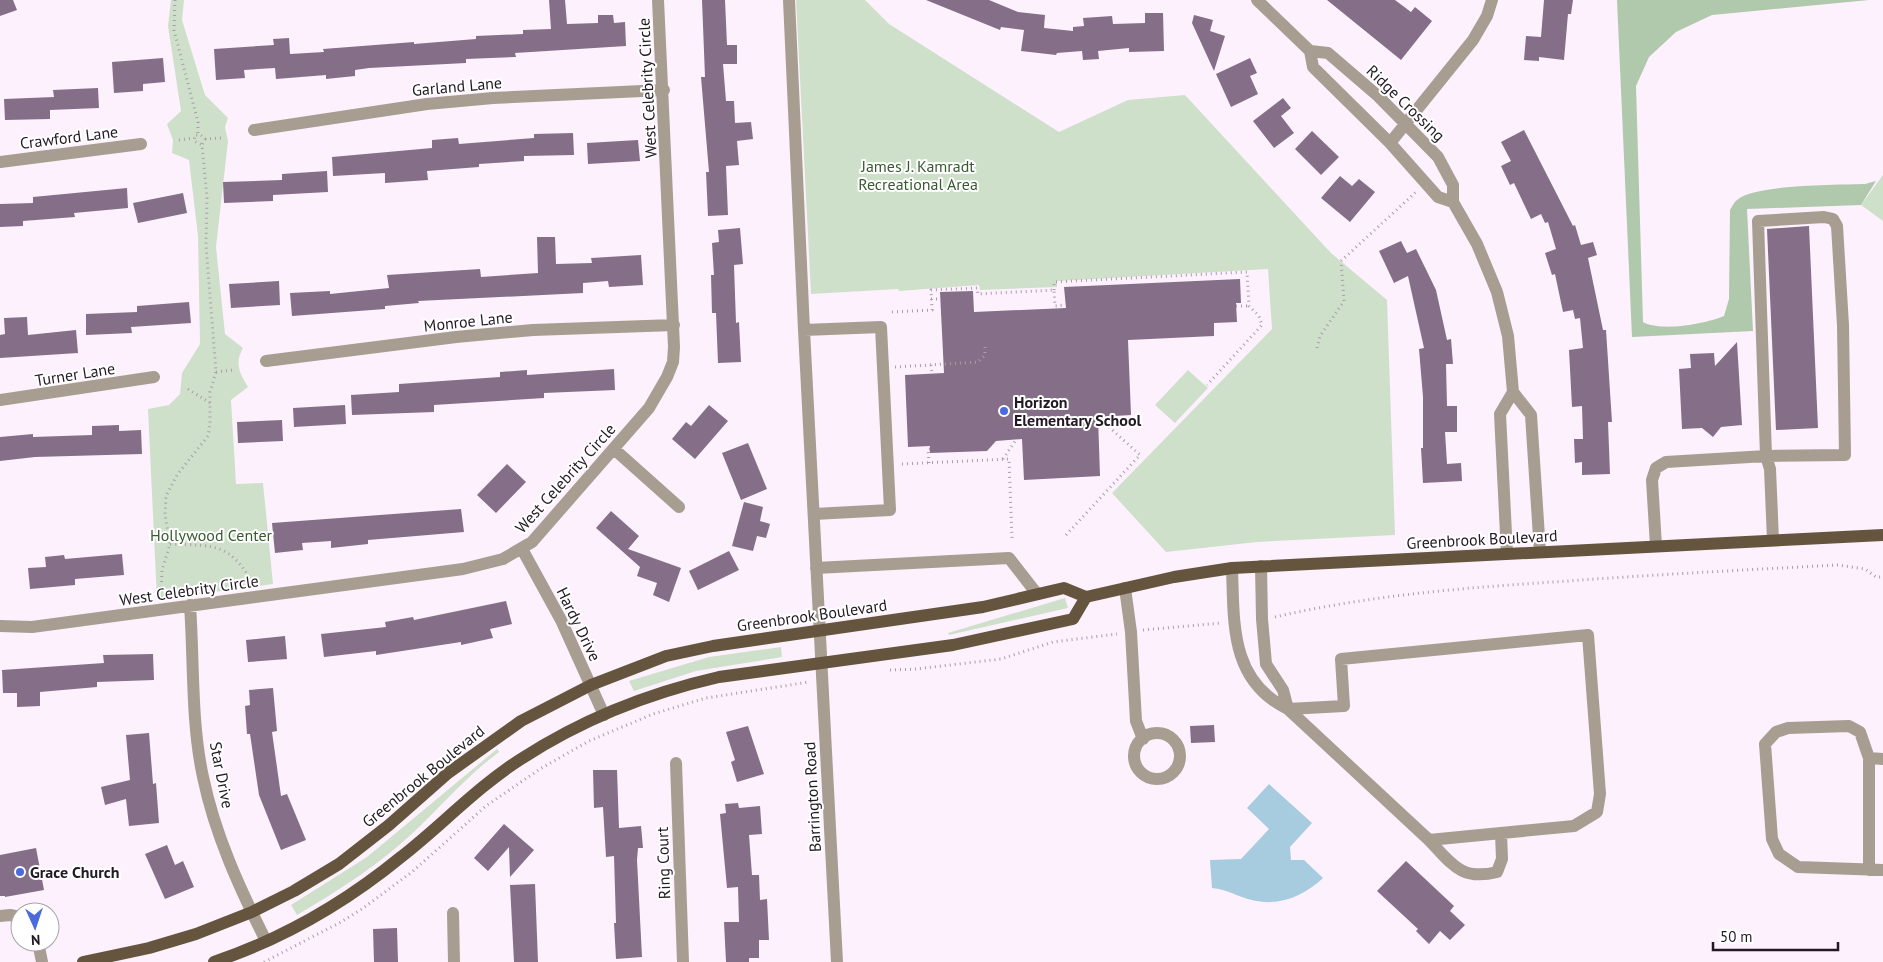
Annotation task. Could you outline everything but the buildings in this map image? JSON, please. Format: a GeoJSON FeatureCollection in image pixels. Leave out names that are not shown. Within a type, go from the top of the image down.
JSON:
{"type":"FeatureCollection","features":[{"type":"Feature","properties":{"kind":"main road","name":"Greenbrook Boulevard"},"geometry":{"type":"LineString","coordinates":[[83,962],[168,943],[196,934],[252,912],[294,891],[339,864],[389,825],[448,773],[494,738],[521,721],[591,685],[666,656],[713,646],[936,615],[1064,588],[1086,597],[1174,577],[1232,568],[1883,535]]}},
{"type":"Feature","properties":{"kind":"main road"},"geometry":{"type":"LineString","coordinates":[[214,962],[266,941],[305,922],[372,880],[473,794],[521,759],[574,729],[604,715],[681,686],[743,673],[953,645],[1073,619],[1086,597]]}},
{"type":"Feature","properties":{"kind":"street","name":"West Celebrity Circle"},"geometry":{"type":"LineString","coordinates":[[0,626],[32,627],[464,569],[494,562],[522,550],[541,533],[660,393],[673,362],[674,325],[664,90],[658,0]]}},
{"type":"Feature","properties":{"kind":"street","name":"Barrington Road"},"geometry":{"type":"LineString","coordinates":[[788,0],[837,962]]}},
{"type":"Feature","properties":{"kind":"street","name":"Ridge Crossing"},"geometry":{"type":"LineString","coordinates":[[1256,0],[1310,51],[1313,67],[1390,144],[1438,197],[1453,202]]}},
{"type":"Feature","properties":{"kind":"street"},"geometry":{"type":"LineString","coordinates":[[1390,144],[1473,40],[1487,16],[1492,0]]}},
{"type":"Feature","properties":{"kind":"street","name":"Ridge Crossing"},"geometry":{"type":"LineString","coordinates":[[1310,51],[1328,53],[1339,61],[1406,123],[1438,157],[1454,185],[1453,202],[1477,244],[1497,292],[1508,336],[1513,392]]}},
{"type":"Feature","properties":{"kind":"street","name":"Garland Lane"},"geometry":{"type":"LineString","coordinates":[[254,130],[427,104],[493,98],[664,90]]}},
{"type":"Feature","properties":{"kind":"street","name":"Crawford Lane"},"geometry":{"type":"LineString","coordinates":[[0,162],[141,144]]}},
{"type":"Feature","properties":{"kind":"street"},"geometry":{"type":"LineString","coordinates":[[1656,546],[1652,480],[1656,468],[1666,462],[1766,456],[1845,455],[1843,325],[1837,226],[1833,219],[1824,217],[1758,220],[1766,456],[1770,469],[1773,540]]}},
{"type":"Feature","properties":{"kind":"street","name":"Monroe Lane"},"geometry":{"type":"LineString","coordinates":[[266,361],[456,337],[534,330],[674,325]]}},
{"type":"Feature","properties":{"kind":"street"},"geometry":{"type":"LineString","coordinates":[[804,330],[881,327],[890,510],[814,514]]}},
{"type":"Feature","properties":{"kind":"street","name":"Turner Lane"},"geometry":{"type":"LineString","coordinates":[[0,400],[154,377]]}},
{"type":"Feature","properties":{"kind":"street"},"geometry":{"type":"LineString","coordinates":[[1507,554],[1500,414],[1513,392],[1531,415],[1540,552]]}},
{"type":"Feature","properties":{"kind":"street"},"geometry":{"type":"LineString","coordinates":[[614,449],[679,507]]}},
{"type":"Feature","properties":{"kind":"street","name":"Hardy Drive"},"geometry":{"type":"LineString","coordinates":[[522,550],[561,620],[604,715]]}},
{"type":"Feature","properties":{"kind":"street"},"geometry":{"type":"LineString","coordinates":[[816,568],[1009,558],[1037,594]]}},
{"type":"Feature","properties":{"kind":"street"},"geometry":{"type":"LineString","coordinates":[[1261,566],[1262,618],[1266,664],[1283,690],[1288,709]]}},
{"type":"Feature","properties":{"kind":"street"},"geometry":{"type":"LineString","coordinates":[[1232,568],[1239,654],[1252,680],[1276,703],[1288,709],[1429,840],[1456,869],[1479,877],[1497,872],[1502,859],[1501,833]]}},
{"type":"Feature","properties":{"kind":"street"},"geometry":{"type":"LineString","coordinates":[[1125,588],[1131,632],[1136,721],[1143,739]]}},
{"type":"Feature","properties":{"kind":"street","name":"Star Drive"},"geometry":{"type":"LineString","coordinates":[[190,605],[198,738],[203,776],[219,834],[266,941]]}},
{"type":"Feature","properties":{"kind":"street"},"geometry":{"type":"LineString","coordinates":[[1288,709],[1344,706],[1340,659],[1588,635],[1600,794],[1597,812],[1574,826],[1429,840]]}},
{"type":"Feature","properties":{"kind":"street"},"geometry":{"type":"LineString","coordinates":[[1869,870],[1870,758],[1860,732],[1849,726],[1788,728],[1776,732],[1765,744],[1772,839],[1779,854],[1798,868],[1869,870],[1883,870]]}},
{"type":"Feature","properties":{"kind":"street"},"geometry":{"type":"LineString","coordinates":[[1870,758],[1883,759]]}},
{"type":"Feature","properties":{"kind":"street","name":"Ring Court"},"geometry":{"type":"LineString","coordinates":[[676,764],[683,962]]}},
{"type":"Feature","properties":{"kind":"street"},"geometry":{"type":"LineString","coordinates":[[453,913],[454,962]]}},
{"type":"Feature","properties":{"kind":"path"},"geometry":{"type":"LineString","coordinates":[[175,0],[174,30],[198,122],[198,134],[194,138],[179,140]]}},
{"type":"Feature","properties":{"kind":"path"},"geometry":{"type":"LineString","coordinates":[[198,134],[205,139],[222,138]]}},
{"type":"Feature","properties":{"kind":"path"},"geometry":{"type":"LineString","coordinates":[[194,138],[196,144],[202,144]]}},
{"type":"Feature","properties":{"kind":"path"},"geometry":{"type":"LineString","coordinates":[[162,601],[160,590],[162,570],[170,544],[165,515],[166,496],[177,475],[208,436],[210,392],[216,372],[206,245],[207,198],[202,144],[205,139]]}},
{"type":"Feature","properties":{"kind":"path"},"geometry":{"type":"LineString","coordinates":[[1317,348],[1320,336],[1344,301],[1341,261],[1420,188]]}},
{"type":"Feature","properties":{"kind":"path"},"geometry":{"type":"LineString","coordinates":[[1066,305],[1055,306],[1054,282],[1246,272],[1249,306],[1262,321],[1260,328],[1207,385]]}},
{"type":"Feature","properties":{"kind":"path"},"geometry":{"type":"LineString","coordinates":[[892,312],[932,310],[931,290],[978,288],[978,294],[1054,290]]}},
{"type":"Feature","properties":{"kind":"path"},"geometry":{"type":"LineString","coordinates":[[931,299],[940,299]]}},
{"type":"Feature","properties":{"kind":"path"},"geometry":{"type":"LineString","coordinates":[[1236,306],[1249,306]]}},
{"type":"Feature","properties":{"kind":"path"},"geometry":{"type":"LineString","coordinates":[[894,367],[978,362],[985,355],[985,346]]}},
{"type":"Feature","properties":{"kind":"path"},"geometry":{"type":"LineString","coordinates":[[932,365],[932,374]]}},
{"type":"Feature","properties":{"kind":"path"},"geometry":{"type":"LineString","coordinates":[[216,372],[232,370]]}},
{"type":"Feature","properties":{"kind":"path"},"geometry":{"type":"LineString","coordinates":[[188,389],[210,403]]}},
{"type":"Feature","properties":{"kind":"path"},"geometry":{"type":"LineString","coordinates":[[1066,535],[1140,455],[1098,417]]}},
{"type":"Feature","properties":{"kind":"path"},"geometry":{"type":"LineString","coordinates":[[1003,459],[1016,440]]}},
{"type":"Feature","properties":{"kind":"path"},"geometry":{"type":"LineString","coordinates":[[929,462],[928,449],[930,449]]}},
{"type":"Feature","properties":{"kind":"path"},"geometry":{"type":"LineString","coordinates":[[896,464],[1009,459],[1012,539]]}},
{"type":"Feature","properties":{"kind":"path"},"geometry":{"type":"LineString","coordinates":[[170,544],[211,546],[226,550],[234,556],[255,586]]}},
{"type":"Feature","properties":{"kind":"path"},"geometry":{"type":"LineString","coordinates":[[1272,618],[1348,603],[1449,590],[1614,576],[1838,565],[1865,569],[1876,577],[1883,577]]}},
{"type":"Feature","properties":{"kind":"path"},"geometry":{"type":"LineString","coordinates":[[1141,630],[1229,621]]}},
{"type":"Feature","properties":{"kind":"path"},"geometry":{"type":"LineString","coordinates":[[886,670],[916,669],[1001,659],[1053,642],[1122,633]]}},
{"type":"Feature","properties":{"kind":"path"},"geometry":{"type":"LineString","coordinates":[[264,962],[362,909],[412,872],[486,806],[540,769],[589,741],[653,714],[706,698],[806,683]]}},
{"type":"Feature","properties":{"kind":"green space","name":"Hollywood Center"},"geometry":{"type":"Polygon","coordinates":[[[171,0],[184,0],[182,20],[205,95],[228,118],[225,127],[228,141],[216,247],[225,334],[243,348],[239,359],[239,368],[248,387],[231,400],[236,484],[263,483],[273,584],[157,600],[148,409],[169,405],[180,394],[182,373],[200,344],[198,236],[189,160],[172,153],[173,140],[167,124],[181,111],[168,26],[171,0]]]}},
{"type":"Feature","properties":{"kind":"green space","name":"James J. Kamradt Recreational Area"},"geometry":{"type":"Polygon","coordinates":[[[796,0],[865,0],[889,24],[1059,132],[1128,100],[1185,95],[1331,253],[1387,300],[1395,535],[1257,542],[1166,552],[1112,493],[1272,329],[1268,269],[1057,281],[1057,287],[980,290],[979,285],[899,291],[898,289],[811,294],[796,0]]]}},
{"type":"Feature","properties":{"kind":"green space"},"geometry":{"type":"Polygon","coordinates":[[[1617,0],[1869,0],[1712,15],[1676,32],[1649,57],[1636,86],[1643,322],[1651,325],[1672,327],[1706,322],[1724,316],[1729,299],[1730,210],[1737,200],[1747,195],[1778,188],[1865,184],[1876,181],[1861,205],[1747,209],[1753,331],[1632,337],[1617,0]]]}},
{"type":"Feature","properties":{"kind":"green space"},"geometry":{"type":"Polygon","coordinates":[[[1883,175],[1883,221],[1861,205],[1883,175]]]}},
{"type":"Feature","properties":{"kind":"green space"},"geometry":{"type":"Polygon","coordinates":[[[1188,370],[1208,388],[1175,423],[1155,405],[1188,370]]]}},
{"type":"Feature","properties":{"kind":"green space"},"geometry":{"type":"Polygon","coordinates":[[[1065,598],[1068,608],[949,635],[948,633],[1065,598]]]}},
{"type":"Feature","properties":{"kind":"green space"},"geometry":{"type":"Polygon","coordinates":[[[781,647],[782,657],[696,671],[634,691],[629,681],[709,657],[781,647]]]}},
{"type":"Feature","properties":{"kind":"green space"},"geometry":{"type":"Polygon","coordinates":[[[497,749],[499,752],[466,780],[388,855],[297,915],[291,905],[367,857],[497,749]]]}},
{"type":"Feature","properties":{"kind":"water"},"geometry":{"type":"Polygon","coordinates":[[[1269,784],[1312,823],[1290,847],[1291,860],[1304,860],[1323,878],[1299,895],[1272,902],[1252,900],[1212,888],[1210,860],[1241,859],[1269,829],[1247,808],[1269,784]]]}},
{"type":"Feature","properties":{"kind":"place","name":"Horizon Elementary School"},"geometry":{"type":"Point","coordinates":[1004,411]}},
{"type":"Feature","properties":{"kind":"place","name":"Grace Church"},"geometry":{"type":"Point","coordinates":[20,872]}}]}
